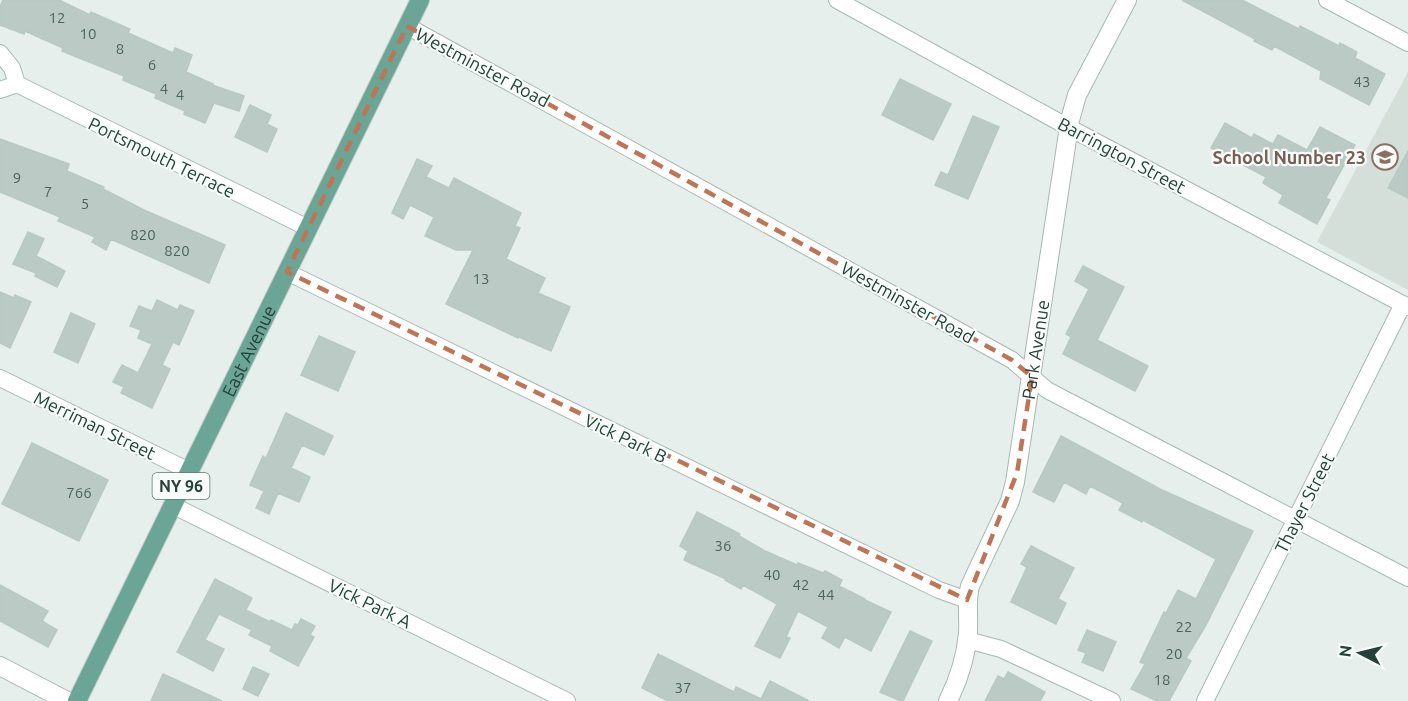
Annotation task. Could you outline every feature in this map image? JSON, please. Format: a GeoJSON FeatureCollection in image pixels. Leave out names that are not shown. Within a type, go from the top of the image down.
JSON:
{"type":"FeatureCollection","features":[{"type":"Feature","properties":{"kind":"main road","name":"East Avenue"},"geometry":{"type":"LineString","coordinates":[[76,701],[420,0]]}},
{"type":"Feature","properties":{"kind":"street","name":"Barrington Street"},"geometry":{"type":"LineString","coordinates":[[837,0],[1068,127],[1405,306]]}},
{"type":"Feature","properties":{"kind":"street","name":"Park Avenue"},"geometry":{"type":"LineString","coordinates":[[948,701],[961,671],[967,640],[967,600],[973,579],[1013,492],[1068,127],[1077,95],[1127,0]]}},
{"type":"Feature","properties":{"kind":"street"},"geometry":{"type":"LineString","coordinates":[[1327,0],[1408,43]]}},
{"type":"Feature","properties":{"kind":"street","name":"Westminster Road"},"geometry":{"type":"LineString","coordinates":[[407,26],[1012,360],[1047,390],[1408,578]]}},
{"type":"Feature","properties":{"kind":"street"},"geometry":{"type":"LineString","coordinates":[[0,53],[12,68],[17,84],[0,90]]}},
{"type":"Feature","properties":{"kind":"street","name":"Portsmouth Terrace"},"geometry":{"type":"LineString","coordinates":[[17,84],[308,228]]}},
{"type":"Feature","properties":{"kind":"street","name":"Vick Park B"},"geometry":{"type":"LineString","coordinates":[[287,272],[939,590],[967,600]]}},
{"type":"Feature","properties":{"kind":"street","name":"Thayer Street"},"geometry":{"type":"LineString","coordinates":[[1205,701],[1405,306]]}},
{"type":"Feature","properties":{"kind":"street","name":"Merriman Street"},"geometry":{"type":"LineString","coordinates":[[0,378],[189,471]]}},
{"type":"Feature","properties":{"kind":"street","name":"Vick Park A"},"geometry":{"type":"LineString","coordinates":[[172,505],[567,701]]}},
{"type":"Feature","properties":{"kind":"street"},"geometry":{"type":"LineString","coordinates":[[967,640],[1001,649],[1112,701]]}},
{"type":"Feature","properties":{"kind":"street"},"geometry":{"type":"LineString","coordinates":[[0,666],[67,701]]}},
{"type":"Feature","properties":{"kind":"highlighted area"},"geometry":{"type":"Polygon","coordinates":[[[407,26],[1012,360],[1032,377],[1017,473],[967,600],[287,272],[407,26]]]}},
{"type":"Feature","properties":{"kind":"shaded area","name":"School Number 23"},"geometry":{"type":"Polygon","coordinates":[[[1408,72],[1408,290],[1317,242],[1408,72]]]}},
{"type":"Feature","properties":{"kind":"building"},"geometry":{"type":"Polygon","coordinates":[[[3,0],[59,0],[90,15],[91,12],[130,29],[128,33],[173,53],[175,48],[192,55],[186,72],[212,85],[244,96],[239,111],[214,103],[205,123],[184,114],[185,111],[155,98],[156,94],[123,80],[124,76],[62,51],[63,48],[25,31],[24,34],[0,25],[0,7],[3,0]]]}},
{"type":"Feature","properties":{"kind":"building"},"geometry":{"type":"Polygon","coordinates":[[[1182,0],[1242,0],[1299,29],[1300,26],[1339,46],[1340,43],[1357,52],[1355,58],[1385,74],[1369,105],[1320,79],[1321,71],[1274,46],[1272,50],[1254,41],[1255,39],[1182,0]]]}},
{"type":"Feature","properties":{"kind":"building"},"geometry":{"type":"Polygon","coordinates":[[[900,79],[951,104],[933,140],[882,115],[900,79]]]}},
{"type":"Feature","properties":{"kind":"building"},"geometry":{"type":"Polygon","coordinates":[[[250,105],[271,115],[267,124],[277,129],[267,152],[235,137],[250,105]]]}},
{"type":"Feature","properties":{"kind":"building"},"geometry":{"type":"Polygon","coordinates":[[[973,116],[999,127],[968,199],[935,185],[941,172],[948,175],[973,116]]]}},
{"type":"Feature","properties":{"kind":"building"},"geometry":{"type":"Polygon","coordinates":[[[1225,123],[1252,138],[1254,134],[1273,144],[1278,135],[1307,150],[1320,127],[1355,145],[1326,198],[1330,200],[1317,224],[1279,203],[1283,195],[1263,183],[1266,177],[1211,148],[1225,123]]]}},
{"type":"Feature","properties":{"kind":"building"},"geometry":{"type":"Polygon","coordinates":[[[0,139],[69,164],[67,171],[104,187],[103,189],[146,211],[225,245],[209,283],[111,239],[106,250],[92,242],[95,237],[58,221],[60,217],[0,192],[0,139]]]}},
{"type":"Feature","properties":{"kind":"building"},"geometry":{"type":"Polygon","coordinates":[[[1408,151],[1408,198],[1388,188],[1408,151]]]}},
{"type":"Feature","properties":{"kind":"building"},"geometry":{"type":"Polygon","coordinates":[[[417,159],[432,166],[426,177],[449,188],[454,178],[521,213],[515,226],[520,228],[506,259],[545,278],[538,293],[570,307],[551,351],[446,304],[473,250],[456,250],[425,236],[434,217],[410,205],[403,219],[392,213],[417,159]]]}},
{"type":"Feature","properties":{"kind":"building"},"geometry":{"type":"Polygon","coordinates":[[[28,232],[44,239],[36,256],[65,271],[57,287],[35,276],[36,273],[13,264],[28,232]]]}},
{"type":"Feature","properties":{"kind":"building"},"geometry":{"type":"Polygon","coordinates":[[[1083,266],[1124,287],[1097,340],[1148,366],[1135,391],[1063,354],[1071,337],[1066,334],[1089,289],[1075,281],[1083,266]]]}},
{"type":"Feature","properties":{"kind":"building"},"geometry":{"type":"Polygon","coordinates":[[[0,292],[31,302],[10,348],[0,343],[0,292]]]}},
{"type":"Feature","properties":{"kind":"building"},"geometry":{"type":"Polygon","coordinates":[[[157,300],[178,310],[180,305],[194,311],[179,345],[173,342],[162,365],[170,369],[152,408],[121,393],[124,387],[113,382],[122,365],[138,373],[152,344],[138,338],[141,330],[130,326],[139,306],[152,311],[157,300]]]}},
{"type":"Feature","properties":{"kind":"building"},"geometry":{"type":"Polygon","coordinates":[[[71,313],[95,324],[78,363],[54,352],[71,313]]]}},
{"type":"Feature","properties":{"kind":"building"},"geometry":{"type":"Polygon","coordinates":[[[319,336],[355,352],[338,391],[301,375],[319,336]]]}},
{"type":"Feature","properties":{"kind":"building"},"geometry":{"type":"Polygon","coordinates":[[[286,413],[333,436],[324,455],[302,445],[291,468],[310,477],[299,502],[278,493],[269,514],[256,508],[264,491],[250,485],[263,456],[266,458],[286,413]]]}},
{"type":"Feature","properties":{"kind":"building"},"geometry":{"type":"Polygon","coordinates":[[[1061,436],[1160,489],[1253,531],[1205,627],[1186,658],[1191,661],[1169,701],[1157,701],[1131,689],[1145,664],[1140,662],[1164,612],[1166,613],[1178,590],[1196,599],[1216,559],[1143,520],[1142,522],[1119,510],[1123,503],[1090,486],[1086,494],[1064,482],[1054,502],[1033,492],[1061,436]]]}},
{"type":"Feature","properties":{"kind":"building"},"geometry":{"type":"Polygon","coordinates":[[[32,443],[108,480],[79,541],[2,504],[32,443]]]}},
{"type":"Feature","properties":{"kind":"building"},"geometry":{"type":"Polygon","coordinates":[[[697,512],[740,534],[739,536],[765,551],[797,565],[798,563],[823,573],[825,571],[842,580],[839,586],[891,612],[871,651],[845,637],[839,648],[822,638],[828,627],[798,611],[786,637],[790,638],[780,658],[755,646],[777,604],[743,585],[741,589],[726,579],[684,560],[688,551],[680,546],[697,512]]]}},
{"type":"Feature","properties":{"kind":"building"},"geometry":{"type":"Polygon","coordinates":[[[1031,546],[1074,568],[1058,599],[1066,603],[1056,624],[1011,602],[1027,567],[1021,564],[1031,546]]]}},
{"type":"Feature","properties":{"kind":"building"},"geometry":{"type":"Polygon","coordinates":[[[215,579],[252,598],[246,610],[270,622],[271,620],[292,630],[301,619],[315,626],[310,635],[314,637],[298,666],[270,651],[272,646],[249,635],[252,630],[219,614],[205,640],[224,649],[213,671],[177,652],[215,579]]]}},
{"type":"Feature","properties":{"kind":"building"},"geometry":{"type":"Polygon","coordinates":[[[0,585],[48,611],[42,621],[57,630],[48,647],[0,621],[0,585]]]}},
{"type":"Feature","properties":{"kind":"building"},"geometry":{"type":"Polygon","coordinates":[[[1087,630],[1116,642],[1103,671],[1082,662],[1086,653],[1078,650],[1087,630]]]}},
{"type":"Feature","properties":{"kind":"building"},"geometry":{"type":"Polygon","coordinates":[[[910,631],[932,641],[901,701],[880,692],[910,631]]]}},
{"type":"Feature","properties":{"kind":"building"},"geometry":{"type":"Polygon","coordinates":[[[658,654],[734,692],[736,687],[761,699],[770,681],[809,701],[668,701],[642,688],[658,654]]]}},
{"type":"Feature","properties":{"kind":"building"},"geometry":{"type":"Polygon","coordinates":[[[253,667],[269,674],[258,696],[243,689],[253,667]]]}},
{"type":"Feature","properties":{"kind":"building"},"geometry":{"type":"Polygon","coordinates":[[[1008,672],[1045,692],[1040,701],[985,701],[998,676],[1004,679],[1008,672]]]}},
{"type":"Feature","properties":{"kind":"building"},"geometry":{"type":"Polygon","coordinates":[[[163,674],[222,701],[151,701],[163,674]]]}},
{"type":"Feature","properties":{"kind":"place","name":"School Number 23"},"geometry":{"type":"Point","coordinates":[1385,157]}}]}
